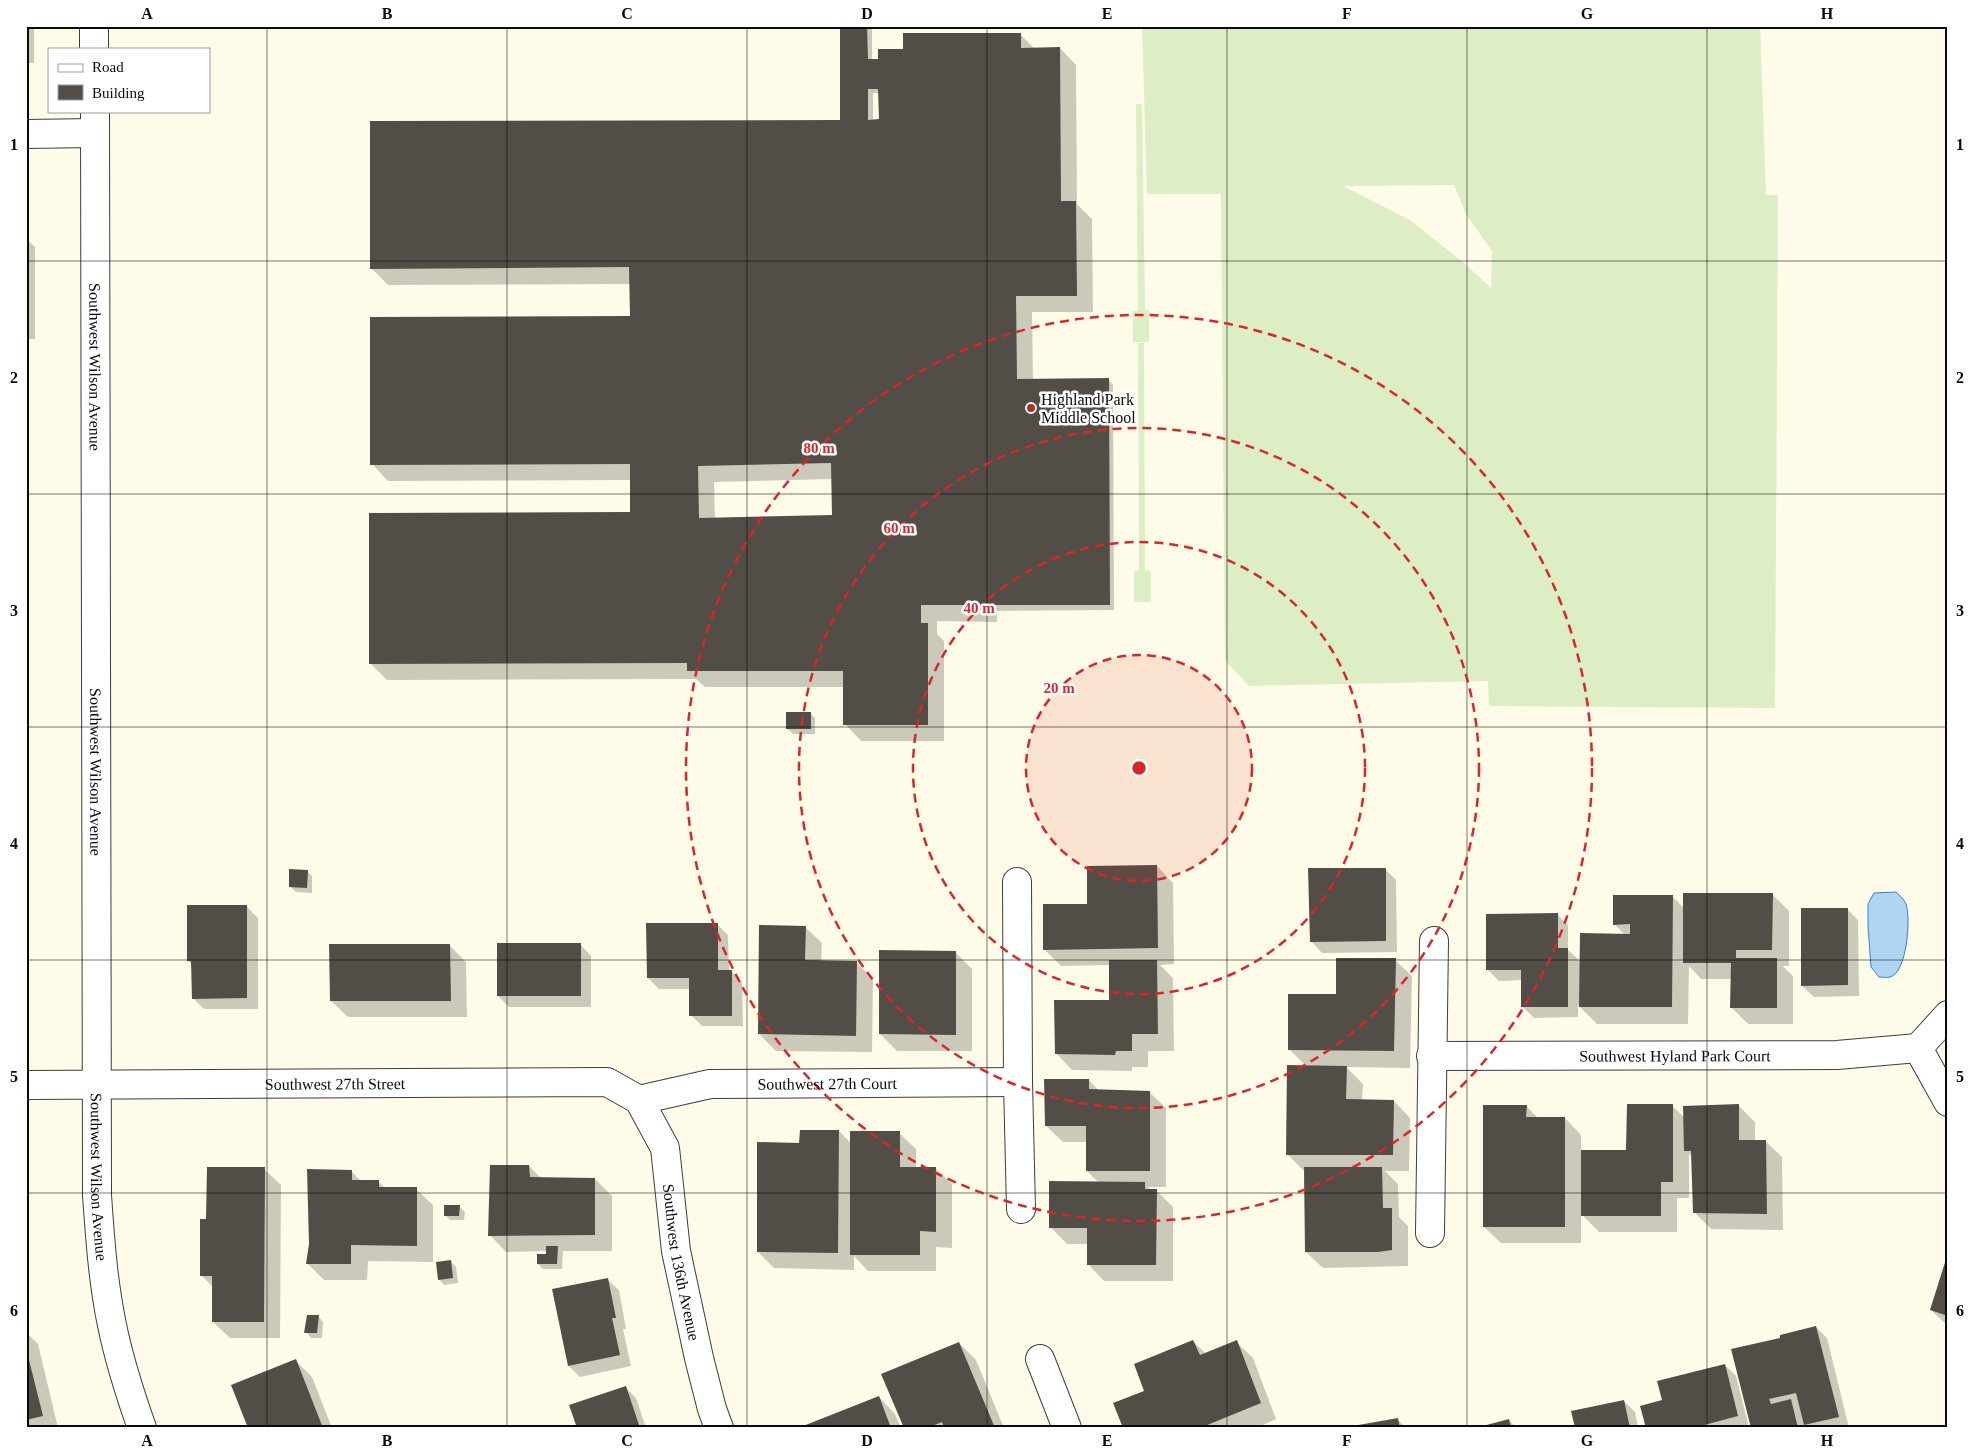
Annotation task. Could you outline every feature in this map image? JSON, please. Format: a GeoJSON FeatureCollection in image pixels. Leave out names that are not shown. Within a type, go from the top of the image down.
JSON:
{"type":"FeatureCollection","features":[{"type":"Feature","properties":{"kind":"street"},"geometry":{"type":"LineString","coordinates":[[94,26],[94,48]]}},
{"type":"Feature","properties":{"kind":"street"},"geometry":{"type":"LineString","coordinates":[[26,134],[95,122]]}},
{"type":"Feature","properties":{"kind":"street","name":"Southwest Wilson Avenue"},"geometry":{"type":"LineString","coordinates":[[95,122],[97,1195],[102,1258],[111,1324],[128,1391],[142,1428]]}},
{"type":"Feature","properties":{"kind":"street"},"geometry":{"type":"LineString","coordinates":[[1017,882],[1021,1210]]}},
{"type":"Feature","properties":{"kind":"street"},"geometry":{"type":"LineString","coordinates":[[1430,1233],[1434,941]]}},
{"type":"Feature","properties":{"kind":"street"},"geometry":{"type":"LineString","coordinates":[[1948,1015],[1918,1048],[1948,1102]]}},
{"type":"Feature","properties":{"kind":"street","name":"Southwest Hyland Park Court"},"geometry":{"type":"LineString","coordinates":[[1432,1056],[1837,1055],[1918,1048]]}},
{"type":"Feature","properties":{"kind":"street","name":"Southwest 27th Street"},"geometry":{"type":"LineString","coordinates":[[26,1085],[607,1082],[639,1100]]}},
{"type":"Feature","properties":{"kind":"street","name":"Southwest 27th Court"},"geometry":{"type":"LineString","coordinates":[[639,1100],[710,1084],[1018,1082]]}},
{"type":"Feature","properties":{"kind":"street","name":"Southwest 136th Avenue"},"geometry":{"type":"LineString","coordinates":[[639,1100],[665,1148],[676,1251],[712,1409],[719,1428]]}},
{"type":"Feature","properties":{"kind":"street"},"geometry":{"type":"LineString","coordinates":[[1040,1359],[1068,1428]]}},
{"type":"Feature","properties":{"kind":"green space"},"geometry":{"type":"Polygon","coordinates":[[[1142,26],[1760,26],[1766,195],[1778,195],[1775,708],[1489,706],[1488,681],[1249,686],[1225,660],[1221,194],[1147,194],[1142,26]],[[1454,185],[1343,186],[1410,220],[1464,263],[1491,288],[1492,251],[1466,214],[1454,185]]]}},
{"type":"Feature","properties":{"kind":"green space"},"geometry":{"type":"Polygon","coordinates":[[[1136,104],[1142,104],[1145,310],[1149,310],[1149,342],[1133,342],[1133,311],[1138,311],[1136,104]]]}},
{"type":"Feature","properties":{"kind":"green space"},"geometry":{"type":"Polygon","coordinates":[[[1138,343],[1144,343],[1145,570],[1151,571],[1151,602],[1134,602],[1134,571],[1139,570],[1138,343]]]}},
{"type":"Feature","properties":{"kind":"water"},"geometry":{"type":"Polygon","coordinates":[[[1896,892],[1905,902],[1907,911],[1908,932],[1904,956],[1896,973],[1889,977],[1879,977],[1871,967],[1868,904],[1874,893],[1896,892]]]}},
{"type":"Feature","properties":{"kind":"building"},"geometry":{"type":"Polygon","coordinates":[[[840,26],[867,26],[868,59],[878,59],[878,49],[903,49],[903,33],[1021,33],[1021,48],[1060,47],[1061,201],[1076,201],[1077,296],[1016,296],[1017,379],[1109,378],[1110,605],[921,605],[921,623],[928,623],[928,725],[843,725],[843,671],[687,671],[687,663],[369,664],[369,513],[630,512],[630,464],[370,465],[370,317],[630,316],[629,267],[370,269],[370,121],[840,120],[840,26]],[[868,89],[868,120],[879,119],[878,89],[868,89]],[[831,463],[698,466],[699,518],[832,515],[831,463]]]}},
{"type":"Feature","properties":{"kind":"building"},"geometry":{"type":"Polygon","coordinates":[[[786,712],[811,712],[811,729],[786,729],[786,712]]]}},
{"type":"Feature","properties":{"kind":"building"},"geometry":{"type":"Polygon","coordinates":[[[1157,865],[1158,948],[1043,950],[1043,904],[1087,904],[1087,866],[1157,865]]]}},
{"type":"Feature","properties":{"kind":"building"},"geometry":{"type":"Polygon","coordinates":[[[1308,868],[1386,868],[1386,941],[1310,942],[1308,868]]]}},
{"type":"Feature","properties":{"kind":"building"},"geometry":{"type":"Polygon","coordinates":[[[289,869],[308,870],[307,888],[289,887],[289,869]]]}},
{"type":"Feature","properties":{"kind":"building"},"geometry":{"type":"Polygon","coordinates":[[[1683,893],[1773,893],[1772,950],[1736,950],[1736,958],[1777,958],[1777,1008],[1730,1008],[1731,963],[1683,963],[1683,893]]]}},
{"type":"Feature","properties":{"kind":"building"},"geometry":{"type":"Polygon","coordinates":[[[1613,895],[1673,895],[1672,1007],[1579,1007],[1580,933],[1630,934],[1630,924],[1613,925],[1613,895]]]}},
{"type":"Feature","properties":{"kind":"building"},"geometry":{"type":"Polygon","coordinates":[[[187,905],[247,905],[247,998],[192,999],[191,961],[187,961],[187,905]]]}},
{"type":"Feature","properties":{"kind":"building"},"geometry":{"type":"Polygon","coordinates":[[[1801,908],[1848,908],[1848,985],[1801,986],[1801,908]]]}},
{"type":"Feature","properties":{"kind":"building"},"geometry":{"type":"Polygon","coordinates":[[[1558,913],[1558,948],[1568,948],[1568,1007],[1521,1007],[1521,970],[1486,970],[1486,914],[1558,913]]]}},
{"type":"Feature","properties":{"kind":"building"},"geometry":{"type":"Polygon","coordinates":[[[646,923],[718,923],[718,970],[732,970],[732,1016],[689,1016],[689,978],[647,978],[646,923]]]}},
{"type":"Feature","properties":{"kind":"building"},"geometry":{"type":"Polygon","coordinates":[[[759,925],[806,926],[805,960],[857,961],[856,1036],[758,1034],[759,925]]]}},
{"type":"Feature","properties":{"kind":"building"},"geometry":{"type":"Polygon","coordinates":[[[497,943],[581,943],[581,996],[497,996],[497,943]]]}},
{"type":"Feature","properties":{"kind":"building"},"geometry":{"type":"Polygon","coordinates":[[[329,944],[450,944],[451,1001],[330,1001],[329,944]]]}},
{"type":"Feature","properties":{"kind":"building"},"geometry":{"type":"Polygon","coordinates":[[[879,950],[956,951],[956,1035],[879,1034],[879,950]]]}},
{"type":"Feature","properties":{"kind":"building"},"geometry":{"type":"Polygon","coordinates":[[[1336,958],[1396,958],[1394,1051],[1288,1050],[1288,994],[1336,994],[1336,958]]]}},
{"type":"Feature","properties":{"kind":"building"},"geometry":{"type":"Polygon","coordinates":[[[1109,960],[1157,960],[1158,1034],[1132,1034],[1132,1051],[1116,1051],[1115,1055],[1055,1054],[1054,1000],[1109,1000],[1109,960]]]}},
{"type":"Feature","properties":{"kind":"building"},"geometry":{"type":"Polygon","coordinates":[[[1287,1065],[1347,1066],[1346,1099],[1394,1100],[1393,1155],[1286,1155],[1287,1065]]]}},
{"type":"Feature","properties":{"kind":"building"},"geometry":{"type":"Polygon","coordinates":[[[1044,1079],[1089,1079],[1089,1089],[1150,1091],[1150,1171],[1086,1171],[1086,1126],[1045,1126],[1044,1079]]]}},
{"type":"Feature","properties":{"kind":"building"},"geometry":{"type":"Polygon","coordinates":[[[1627,1104],[1673,1104],[1673,1182],[1661,1182],[1661,1216],[1581,1216],[1581,1150],[1626,1150],[1627,1104]]]}},
{"type":"Feature","properties":{"kind":"building"},"geometry":{"type":"Polygon","coordinates":[[[1739,1104],[1739,1140],[1766,1140],[1767,1214],[1693,1213],[1691,1151],[1684,1151],[1683,1106],[1739,1104]]]}},
{"type":"Feature","properties":{"kind":"building"},"geometry":{"type":"Polygon","coordinates":[[[1483,1105],[1527,1105],[1526,1117],[1565,1117],[1565,1227],[1483,1227],[1483,1105]]]}},
{"type":"Feature","properties":{"kind":"building"},"geometry":{"type":"Polygon","coordinates":[[[800,1130],[839,1130],[838,1253],[757,1252],[757,1142],[799,1143],[800,1130]]]}},
{"type":"Feature","properties":{"kind":"building"},"geometry":{"type":"Polygon","coordinates":[[[850,1131],[900,1131],[900,1167],[936,1167],[936,1232],[920,1231],[920,1255],[850,1255],[850,1131]]]}},
{"type":"Feature","properties":{"kind":"building"},"geometry":{"type":"Polygon","coordinates":[[[490,1165],[529,1165],[530,1177],[595,1178],[595,1235],[488,1236],[490,1165]]]}},
{"type":"Feature","properties":{"kind":"building"},"geometry":{"type":"Polygon","coordinates":[[[207,1167],[265,1167],[264,1322],[212,1322],[212,1276],[200,1276],[200,1219],[206,1219],[207,1167]]]}},
{"type":"Feature","properties":{"kind":"building"},"geometry":{"type":"Polygon","coordinates":[[[1304,1167],[1382,1167],[1383,1208],[1392,1208],[1392,1250],[1378,1252],[1305,1252],[1304,1167]]]}},
{"type":"Feature","properties":{"kind":"building"},"geometry":{"type":"Polygon","coordinates":[[[307,1169],[352,1170],[352,1180],[379,1180],[379,1187],[417,1187],[417,1246],[351,1245],[351,1264],[306,1264],[309,1244],[307,1169]]]}},
{"type":"Feature","properties":{"kind":"building"},"geometry":{"type":"Polygon","coordinates":[[[1049,1181],[1145,1182],[1145,1189],[1157,1189],[1156,1265],[1087,1265],[1087,1228],[1049,1228],[1049,1181]]]}},
{"type":"Feature","properties":{"kind":"building"},"geometry":{"type":"Polygon","coordinates":[[[444,1205],[460,1205],[459,1216],[444,1216],[444,1205]]]}},
{"type":"Feature","properties":{"kind":"building"},"geometry":{"type":"Polygon","coordinates":[[[546,1246],[558,1246],[557,1264],[537,1264],[537,1254],[546,1254],[546,1246]]]}},
{"type":"Feature","properties":{"kind":"building"},"geometry":{"type":"Polygon","coordinates":[[[1948,1256],[1948,1316],[1930,1310],[1948,1256]]]}},
{"type":"Feature","properties":{"kind":"building"},"geometry":{"type":"Polygon","coordinates":[[[451,1260],[453,1278],[438,1280],[436,1262],[451,1260]]]}},
{"type":"Feature","properties":{"kind":"building"},"geometry":{"type":"Polygon","coordinates":[[[608,1278],[616,1318],[612,1318],[620,1355],[568,1366],[552,1289],[608,1278]]]}},
{"type":"Feature","properties":{"kind":"building"},"geometry":{"type":"Polygon","coordinates":[[[307,1315],[319,1315],[317,1333],[304,1333],[307,1315]]]}},
{"type":"Feature","properties":{"kind":"building"},"geometry":{"type":"Polygon","coordinates":[[[1816,1326],[1839,1417],[1804,1425],[1796,1393],[1769,1399],[1771,1404],[1791,1399],[1798,1428],[1751,1428],[1731,1349],[1780,1338],[1780,1335],[1816,1326]]]}},
{"type":"Feature","properties":{"kind":"building"},"geometry":{"type":"Polygon","coordinates":[[[1193,1340],[1200,1355],[1237,1340],[1261,1403],[1200,1428],[1123,1428],[1113,1403],[1144,1391],[1134,1364],[1193,1340]]]}},
{"type":"Feature","properties":{"kind":"building"},"geometry":{"type":"Polygon","coordinates":[[[959,1342],[995,1428],[944,1428],[942,1422],[927,1428],[904,1428],[881,1374],[959,1342]]]}},
{"type":"Feature","properties":{"kind":"building"},"geometry":{"type":"Polygon","coordinates":[[[26,1348],[43,1416],[26,1420],[26,1348]]]}},
{"type":"Feature","properties":{"kind":"building"},"geometry":{"type":"Polygon","coordinates":[[[296,1359],[323,1428],[248,1428],[231,1385],[296,1359]]]}},
{"type":"Feature","properties":{"kind":"building"},"geometry":{"type":"Polygon","coordinates":[[[1725,1364],[1738,1416],[1693,1428],[1646,1428],[1640,1406],[1662,1400],[1657,1381],[1725,1364]]]}},
{"type":"Feature","properties":{"kind":"building"},"geometry":{"type":"Polygon","coordinates":[[[626,1386],[640,1428],[577,1428],[569,1405],[626,1386]]]}},
{"type":"Feature","properties":{"kind":"building"},"geometry":{"type":"Polygon","coordinates":[[[879,1396],[891,1428],[798,1428],[879,1396]]]}},
{"type":"Feature","properties":{"kind":"building"},"geometry":{"type":"Polygon","coordinates":[[[1624,1400],[1630,1428],[1575,1428],[1571,1411],[1624,1400]]]}},
{"type":"Feature","properties":{"kind":"building"},"geometry":{"type":"Polygon","coordinates":[[[1398,1418],[1400,1428],[1347,1427],[1398,1418]]]}},
{"type":"Feature","properties":{"kind":"building"},"geometry":{"type":"Polygon","coordinates":[[[1509,1419],[1511,1428],[1479,1428],[1479,1427],[1509,1419]]]}},
{"type":"Feature","properties":{"kind":"place","name":"Highland Park Middle School"},"geometry":{"type":"Point","coordinates":[1031,408]}}]}
